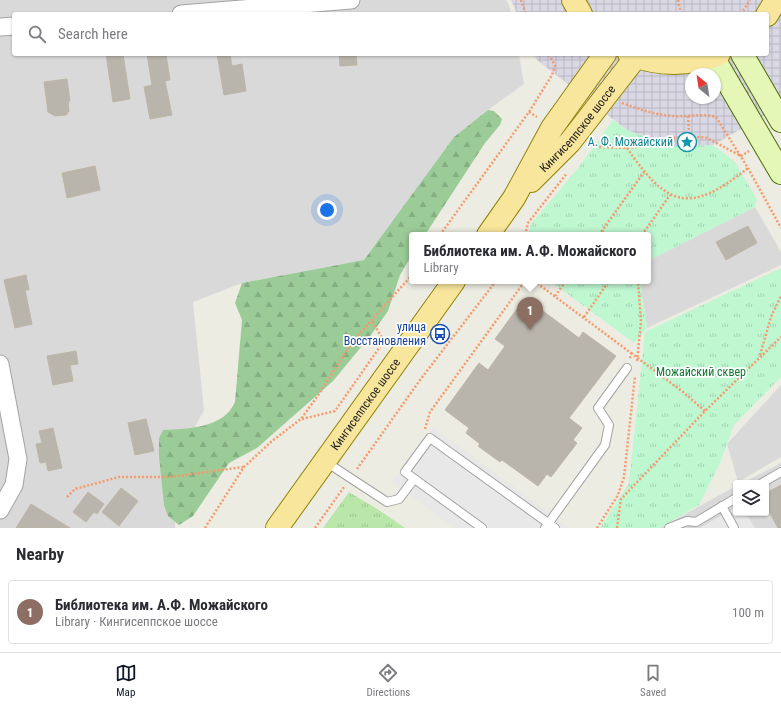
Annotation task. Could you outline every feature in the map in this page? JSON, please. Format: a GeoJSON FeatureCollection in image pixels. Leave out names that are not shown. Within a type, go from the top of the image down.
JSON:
{"type":"FeatureCollection","features":[{"type":"Feature","properties":{"kind":"main road"},"geometry":{"type":"LineString","coordinates":[[573,0],[580,12]]}},
{"type":"Feature","properties":{"kind":"main road"},"geometry":{"type":"LineString","coordinates":[[769,12],[776,0]]}},
{"type":"Feature","properties":{"kind":"main road","name":"Кингисеппское шоссе"},"geometry":{"type":"LineString","coordinates":[[490,232],[514,198],[552,128],[604,56]]}},
{"type":"Feature","properties":{"kind":"main road","name":"Кингисеппское шоссе"},"geometry":{"type":"LineString","coordinates":[[514,198],[570,142],[632,56]]}},
{"type":"Feature","properties":{"kind":"main road"},"geometry":{"type":"LineString","coordinates":[[637,56],[662,63],[687,63],[716,56],[781,173]]}},
{"type":"Feature","properties":{"kind":"main road"},"geometry":{"type":"LineString","coordinates":[[743,56],[781,121]]}},
{"type":"Feature","properties":{"kind":"main road","name":"Кингисеппское шоссе"},"geometry":{"type":"LineString","coordinates":[[277,528],[452,284]]}},
{"type":"Feature","properties":{"kind":"street"},"geometry":{"type":"LineString","coordinates":[[203,12],[351,0]]}},
{"type":"Feature","properties":{"kind":"street"},"geometry":{"type":"LineString","coordinates":[[0,27],[12,26]]}},
{"type":"Feature","properties":{"kind":"street"},"geometry":{"type":"LineString","coordinates":[[0,364],[18,459],[14,485],[0,510]]}},
{"type":"Feature","properties":{"kind":"lane"},"geometry":{"type":"LineString","coordinates":[[482,528],[405,472],[430,438],[550,526],[605,445],[608,425],[598,408],[626,368]]}},
{"type":"Feature","properties":{"kind":"lane"},"geometry":{"type":"LineString","coordinates":[[325,462],[387,502],[399,499],[414,479]]}},
{"type":"Feature","properties":{"kind":"lane"},"geometry":{"type":"LineString","coordinates":[[767,480],[781,472]]}},
{"type":"Feature","properties":{"kind":"lane"},"geometry":{"type":"LineString","coordinates":[[669,528],[687,521],[697,525],[733,500]]}},
{"type":"Feature","properties":{"kind":"lane"},"geometry":{"type":"LineString","coordinates":[[722,506],[734,528]]}},
{"type":"Feature","properties":{"kind":"path"},"geometry":{"type":"LineString","coordinates":[[521,0],[525,12]]}},
{"type":"Feature","properties":{"kind":"path"},"geometry":{"type":"LineString","coordinates":[[678,0],[681,12]]}},
{"type":"Feature","properties":{"kind":"path"},"geometry":{"type":"LineString","coordinates":[[742,12],[750,0]]}},
{"type":"Feature","properties":{"kind":"path"},"geometry":{"type":"LineString","coordinates":[[442,232],[529,112],[552,75],[555,66],[550,56]]}},
{"type":"Feature","properties":{"kind":"path"},"geometry":{"type":"LineString","coordinates":[[620,102],[655,114],[688,116],[706,115],[716,117],[741,156],[781,228]]}},
{"type":"Feature","properties":{"kind":"path"},"geometry":{"type":"LineString","coordinates":[[688,116],[688,136]]}},
{"type":"Feature","properties":{"kind":"path"},"geometry":{"type":"LineString","coordinates":[[588,147],[596,135]]}},
{"type":"Feature","properties":{"kind":"path"},"geometry":{"type":"LineString","coordinates":[[595,143],[599,147],[627,148],[658,144],[673,138],[688,136],[707,138],[741,156]]}},
{"type":"Feature","properties":{"kind":"path"},"geometry":{"type":"LineString","coordinates":[[627,148],[654,183],[670,195],[698,198],[703,197],[728,184],[748,168]]}},
{"type":"Feature","properties":{"kind":"path"},"geometry":{"type":"LineString","coordinates":[[526,232],[528,223],[569,170]]}},
{"type":"Feature","properties":{"kind":"path"},"geometry":{"type":"LineString","coordinates":[[602,231],[644,172]]}},
{"type":"Feature","properties":{"kind":"path"},"geometry":{"type":"LineString","coordinates":[[644,232],[670,195]]}},
{"type":"Feature","properties":{"kind":"path"},"geometry":{"type":"LineString","coordinates":[[205,528],[244,467],[272,441],[301,419],[319,394],[352,342],[409,278]]}},
{"type":"Feature","properties":{"kind":"path"},"geometry":{"type":"LineString","coordinates":[[315,528],[420,380],[494,284]]}},
{"type":"Feature","properties":{"kind":"path"},"geometry":{"type":"LineString","coordinates":[[430,438],[424,432],[430,412],[523,284]]}},
{"type":"Feature","properties":{"kind":"path"},"geometry":{"type":"LineString","coordinates":[[538,284],[584,317],[637,359],[651,367],[705,411]]}},
{"type":"Feature","properties":{"kind":"path"},"geometry":{"type":"LineString","coordinates":[[555,296],[564,284]]}},
{"type":"Feature","properties":{"kind":"path"},"geometry":{"type":"LineString","coordinates":[[584,317],[607,284]]}},
{"type":"Feature","properties":{"kind":"path"},"geometry":{"type":"LineString","coordinates":[[636,367],[641,322],[638,284]]}},
{"type":"Feature","properties":{"kind":"path"},"geometry":{"type":"LineString","coordinates":[[760,356],[771,317],[781,296]]}},
{"type":"Feature","properties":{"kind":"path"},"geometry":{"type":"LineString","coordinates":[[301,419],[335,412],[384,341],[372,321]]}},
{"type":"Feature","properties":{"kind":"path"},"geometry":{"type":"LineString","coordinates":[[617,528],[621,500],[705,411],[781,337]]}},
{"type":"Feature","properties":{"kind":"path"},"geometry":{"type":"LineString","coordinates":[[626,368],[631,353]]}},
{"type":"Feature","properties":{"kind":"path"},"geometry":{"type":"LineString","coordinates":[[597,528],[618,495],[624,477],[636,375]]}},
{"type":"Feature","properties":{"kind":"path"},"geometry":{"type":"LineString","coordinates":[[67,497],[75,489],[119,477],[171,477],[244,467]]}},
{"type":"Feature","properties":{"kind":"path"},"geometry":{"type":"LineString","coordinates":[[618,495],[621,500]]}},
{"type":"Feature","properties":{"kind":"shaded area"},"geometry":{"type":"Polygon","coordinates":[[[0,0],[506,0],[511,12],[12,12],[12,56],[519,56],[524,84],[454,137],[364,260],[242,283],[193,302],[204,410],[177,461],[175,528],[0,528],[0,0]]]}},
{"type":"Feature","properties":{"kind":"shaded area"},"geometry":{"type":"Polygon","coordinates":[[[511,0],[781,0],[781,106],[713,145],[671,146],[627,130],[537,60],[535,56],[769,56],[769,12],[516,12],[511,0]]]}},
{"type":"Feature","properties":{"kind":"shaded area"},"geometry":{"type":"Polygon","coordinates":[[[755,207],[781,252],[781,265],[647,328],[640,284],[651,284],[651,259],[755,207]]]}},
{"type":"Feature","properties":{"kind":"shaded area"},"geometry":{"type":"Polygon","coordinates":[[[781,385],[781,457],[741,480],[737,480],[727,444],[781,385]]]}},
{"type":"Feature","properties":{"kind":"shaded area"},"geometry":{"type":"Polygon","coordinates":[[[433,427],[570,528],[454,528],[392,482],[433,427]]]}},
{"type":"Feature","properties":{"kind":"shaded area"},"geometry":{"type":"Polygon","coordinates":[[[781,463],[781,528],[660,528],[733,488],[733,516],[769,516],[769,480],[748,480],[781,463]]]}},
{"type":"Feature","properties":{"kind":"shaded area"},"geometry":{"type":"Polygon","coordinates":[[[733,509],[733,516],[748,516],[755,528],[700,528],[733,509]]]}},
{"type":"Feature","properties":{"kind":"green space"},"geometry":{"type":"Polygon","coordinates":[[[488,110],[494,111],[502,119],[500,125],[485,143],[427,232],[409,232],[409,260],[400,275],[388,311],[371,335],[333,381],[257,448],[229,463],[193,516],[179,525],[168,516],[164,505],[159,456],[159,438],[163,430],[194,428],[214,422],[230,411],[235,402],[242,320],[235,303],[242,283],[364,260],[454,137],[488,110]]]}},
{"type":"Feature","properties":{"kind":"green space"},"geometry":{"type":"Polygon","coordinates":[[[613,120],[627,130],[671,146],[713,145],[735,162],[757,199],[755,207],[651,259],[651,232],[529,232],[531,224],[578,168],[613,120]]]}},
{"type":"Feature","properties":{"kind":"green space","name":"Можайский сквер"},"geometry":{"type":"Polygon","coordinates":[[[781,268],[781,377],[734,425],[720,463],[699,505],[660,528],[600,528],[629,483],[645,332],[781,268]]]}},
{"type":"Feature","properties":{"kind":"green space"},"geometry":{"type":"Polygon","coordinates":[[[554,284],[640,284],[647,328],[634,343],[554,284]]]}},
{"type":"Feature","properties":{"kind":"green space"},"geometry":{"type":"Polygon","coordinates":[[[349,492],[382,512],[405,528],[323,528],[349,492]]]}},
{"type":"Feature","properties":{"kind":"building"},"geometry":{"type":"Polygon","coordinates":[[[106,56],[123,56],[130,99],[113,102],[106,56]]]}},
{"type":"Feature","properties":{"kind":"building"},"geometry":{"type":"Polygon","coordinates":[[[147,56],[166,56],[170,80],[165,81],[172,115],[150,119],[144,87],[152,85],[147,56]]]}},
{"type":"Feature","properties":{"kind":"building"},"geometry":{"type":"Polygon","coordinates":[[[217,56],[230,56],[232,66],[242,64],[246,91],[224,95],[217,56]]]}},
{"type":"Feature","properties":{"kind":"building"},"geometry":{"type":"Polygon","coordinates":[[[339,56],[356,56],[357,65],[340,66],[339,56]]]}},
{"type":"Feature","properties":{"kind":"building"},"geometry":{"type":"Polygon","coordinates":[[[67,79],[70,101],[68,102],[69,111],[66,115],[55,116],[48,112],[44,82],[67,79]]]}},
{"type":"Feature","properties":{"kind":"building"},"geometry":{"type":"Polygon","coordinates":[[[95,166],[100,190],[67,198],[62,173],[95,166]]]}},
{"type":"Feature","properties":{"kind":"building"},"geometry":{"type":"Polygon","coordinates":[[[748,226],[757,243],[726,260],[716,242],[748,226]]]}},
{"type":"Feature","properties":{"kind":"building"},"geometry":{"type":"Polygon","coordinates":[[[26,275],[29,290],[25,290],[32,324],[15,328],[4,280],[26,275]]]}},
{"type":"Feature","properties":{"kind":"building"},"geometry":{"type":"Polygon","coordinates":[[[527,299],[579,338],[583,332],[616,356],[569,418],[582,428],[573,440],[577,443],[551,477],[547,474],[538,486],[502,460],[500,462],[478,446],[480,444],[466,433],[469,428],[445,410],[479,363],[488,370],[505,346],[495,339],[522,302],[527,299]]]}},
{"type":"Feature","properties":{"kind":"building"},"geometry":{"type":"Polygon","coordinates":[[[76,351],[78,364],[70,365],[73,381],[53,385],[47,356],[76,351]]]}},
{"type":"Feature","properties":{"kind":"building"},"geometry":{"type":"Polygon","coordinates":[[[146,419],[154,451],[135,455],[128,423],[146,419]]]}},
{"type":"Feature","properties":{"kind":"building"},"geometry":{"type":"Polygon","coordinates":[[[53,428],[62,468],[48,471],[46,462],[40,463],[36,444],[42,443],[39,431],[53,428]]]}},
{"type":"Feature","properties":{"kind":"building"},"geometry":{"type":"Polygon","coordinates":[[[781,485],[781,528],[778,528],[769,512],[769,491],[781,485]]]}},
{"type":"Feature","properties":{"kind":"building"},"geometry":{"type":"Polygon","coordinates":[[[121,488],[138,501],[119,526],[102,512],[121,488]]]}},
{"type":"Feature","properties":{"kind":"building"},"geometry":{"type":"Polygon","coordinates":[[[88,492],[104,504],[97,514],[94,512],[86,522],[73,512],[88,492]]]}},
{"type":"Feature","properties":{"kind":"building"},"geometry":{"type":"Polygon","coordinates":[[[31,504],[70,528],[16,528],[31,504]]]}},
{"type":"Feature","properties":{"kind":"place","name":"А. Ф. Можайский"},"geometry":{"type":"Point","coordinates":[687,142]}},
{"type":"Feature","properties":{"kind":"place","name":"Библиотека им. А.Ф. Можайского"},"geometry":{"type":"Point","coordinates":[530,330]}},
{"type":"Feature","properties":{"kind":"place","name":"улица Восстановления"},"geometry":{"type":"Point","coordinates":[440,334]}}]}
